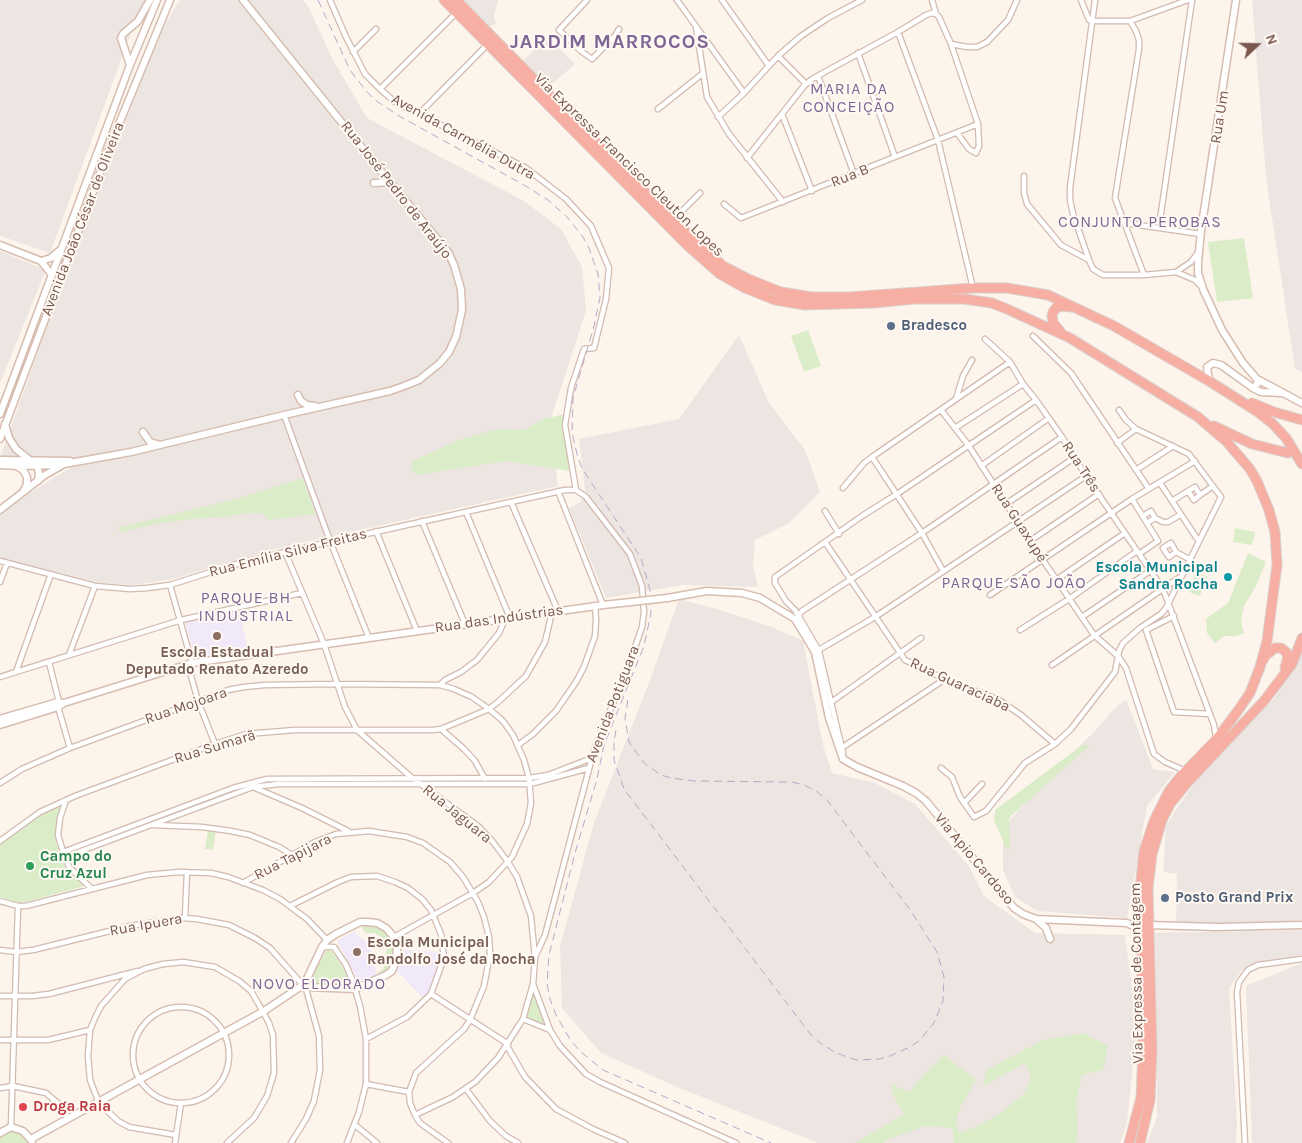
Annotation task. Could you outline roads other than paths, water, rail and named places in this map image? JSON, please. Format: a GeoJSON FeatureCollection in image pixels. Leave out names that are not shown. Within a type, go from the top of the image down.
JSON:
{"type":"FeatureCollection","features":[{"type":"Feature","properties":{"kind":"highway","name":"Via Expressa Francisco Cleuton Lopes"},"geometry":{"type":"LineString","coordinates":[[444,0],[686,244],[720,274],[745,288],[775,300],[805,305],[874,303],[916,299],[964,299],[992,304],[1070,338],[1198,417],[1226,441],[1250,469],[1263,493],[1275,532],[1277,565],[1267,641],[1250,693],[1216,740],[1188,769]]}},
{"type":"Feature","properties":{"kind":"highway","name":"Via Expressa Francisco Cleuton Lopes"},"geometry":{"type":"LineString","coordinates":[[456,0],[673,220],[723,266],[748,279],[781,292],[812,297],[973,288],[1007,288],[1048,295],[1114,326],[1209,381]]}},
{"type":"Feature","properties":{"kind":"highway"},"geometry":{"type":"LineString","coordinates":[[1070,338],[1056,327],[1052,316],[1056,308],[1062,306],[1076,308]]}},
{"type":"Feature","properties":{"kind":"highway"},"geometry":{"type":"LineString","coordinates":[[1209,381],[1234,395],[1273,424],[1290,444],[1302,464]]}},
{"type":"Feature","properties":{"kind":"highway"},"geometry":{"type":"LineString","coordinates":[[1234,395],[1274,412],[1302,420]]}},
{"type":"Feature","properties":{"kind":"highway"},"geometry":{"type":"LineString","coordinates":[[1274,412],[1302,414]]}},
{"type":"Feature","properties":{"kind":"highway"},"geometry":{"type":"LineString","coordinates":[[1198,417],[1252,444],[1288,453]]}},
{"type":"Feature","properties":{"kind":"highway"},"geometry":{"type":"LineString","coordinates":[[1282,676],[1292,664],[1302,638]]}},
{"type":"Feature","properties":{"kind":"highway"},"geometry":{"type":"LineString","coordinates":[[1260,667],[1268,653],[1275,648],[1281,648],[1288,657],[1282,676]]}},
{"type":"Feature","properties":{"kind":"highway","name":"Via Expressa de Contagem"},"geometry":{"type":"LineString","coordinates":[[1129,1143],[1141,1098],[1144,928],[1152,854],[1162,820],[1170,804],[1187,783],[1264,701],[1282,676]]}},
{"type":"Feature","properties":{"kind":"highway","name":"Via Expressa de Contagem"},"geometry":{"type":"LineString","coordinates":[[1140,1143],[1150,1100],[1152,1050],[1144,928],[1140,918],[1140,888],[1144,851],[1154,820],[1163,802],[1169,791],[1188,769]]}},
{"type":"Feature","properties":{"kind":"street"},"geometry":{"type":"LineString","coordinates":[[130,65],[121,38],[123,34],[136,24],[150,0]]}},
{"type":"Feature","properties":{"kind":"street","name":"Avenida João César de Oliveira"},"geometry":{"type":"LineString","coordinates":[[0,412],[130,65],[157,0]]}},
{"type":"Feature","properties":{"kind":"street","name":"Avenida João César de Oliveira"},"geometry":{"type":"LineString","coordinates":[[0,439],[112,141],[170,0]]}},
{"type":"Feature","properties":{"kind":"street"},"geometry":{"type":"LineString","coordinates":[[165,10],[176,0]]}},
{"type":"Feature","properties":{"kind":"street","name":"Rua José Pedro de Araújo"},"geometry":{"type":"LineString","coordinates":[[0,510],[45,475],[64,464],[162,445],[390,391],[418,380],[440,363],[449,352],[456,336],[462,310],[461,289],[448,252],[243,0]]}},
{"type":"Feature","properties":{"kind":"street","name":"Avenida Carmélia Dutra"},"geometry":{"type":"LineString","coordinates":[[330,0],[365,74],[395,102],[526,168],[566,199],[591,226],[609,268],[606,299],[594,348],[584,349],[571,388],[566,416],[565,426],[576,490]]}},
{"type":"Feature","properties":{"kind":"street"},"geometry":{"type":"LineString","coordinates":[[588,0],[559,30],[581,51],[592,59],[615,36],[619,29]]}},
{"type":"Feature","properties":{"kind":"street"},"geometry":{"type":"LineString","coordinates":[[677,0],[744,93]]}},
{"type":"Feature","properties":{"kind":"street"},"geometry":{"type":"LineString","coordinates":[[722,0],[769,66]]}},
{"type":"Feature","properties":{"kind":"street"},"geometry":{"type":"LineString","coordinates":[[718,117],[744,93],[778,56],[801,36],[828,18],[862,0]]}},
{"type":"Feature","properties":{"kind":"street"},"geometry":{"type":"LineString","coordinates":[[932,0],[936,14],[940,17],[951,44],[978,124],[979,146],[976,153],[969,149],[958,133]]}},
{"type":"Feature","properties":{"kind":"street"},"geometry":{"type":"LineString","coordinates":[[951,44],[977,47],[987,42],[1008,20],[1018,0]]}},
{"type":"Feature","properties":{"kind":"street"},"geometry":{"type":"LineString","coordinates":[[1095,0],[1070,194],[1073,214],[1089,260],[1094,269],[1103,275],[1144,275],[1176,272],[1195,280],[1203,289]]}},
{"type":"Feature","properties":{"kind":"street"},"geometry":{"type":"LineString","coordinates":[[1081,1],[1089,20],[1092,22],[1130,21],[1188,0]]}},
{"type":"Feature","properties":{"kind":"street"},"geometry":{"type":"LineString","coordinates":[[1159,227],[1192,0]]}},
{"type":"Feature","properties":{"kind":"street","name":"Rua Um"},"geometry":{"type":"LineString","coordinates":[[1237,1],[1201,234],[1198,273],[1203,289],[1234,351],[1257,379],[1302,402]]}},
{"type":"Feature","properties":{"kind":"street"},"geometry":{"type":"LineString","coordinates":[[380,89],[456,13]]}},
{"type":"Feature","properties":{"kind":"street"},"geometry":{"type":"LineString","coordinates":[[747,158],[806,84],[926,15],[936,14]]}},
{"type":"Feature","properties":{"kind":"street"},"geometry":{"type":"LineString","coordinates":[[1130,21],[1136,31],[1139,48],[1115,198],[1144,275]]}},
{"type":"Feature","properties":{"kind":"street"},"geometry":{"type":"LineString","coordinates":[[696,27],[707,98],[747,158],[783,202]]}},
{"type":"Feature","properties":{"kind":"street"},"geometry":{"type":"LineString","coordinates":[[353,52],[376,29]]}},
{"type":"Feature","properties":{"kind":"street"},"geometry":{"type":"LineString","coordinates":[[898,32],[938,140],[973,288]]}},
{"type":"Feature","properties":{"kind":"street"},"geometry":{"type":"LineString","coordinates":[[123,44],[129,47],[140,44]]}},
{"type":"Feature","properties":{"kind":"street"},"geometry":{"type":"LineString","coordinates":[[419,114],[487,45]]}},
{"type":"Feature","properties":{"kind":"street"},"geometry":{"type":"LineString","coordinates":[[858,53],[895,156]]}},
{"type":"Feature","properties":{"kind":"street"},"geometry":{"type":"LineString","coordinates":[[778,56],[806,84]]}},
{"type":"Feature","properties":{"kind":"street"},"geometry":{"type":"LineString","coordinates":[[658,109],[702,74]]}},
{"type":"Feature","properties":{"kind":"street"},"geometry":{"type":"LineString","coordinates":[[818,76],[854,174]]}},
{"type":"Feature","properties":{"kind":"street"},"geometry":{"type":"LineString","coordinates":[[782,114],[812,191]]}},
{"type":"Feature","properties":{"kind":"street","name":"Rua B"},"geometry":{"type":"LineString","coordinates":[[724,204],[741,218],[978,124]]}},
{"type":"Feature","properties":{"kind":"street"},"geometry":{"type":"LineString","coordinates":[[1024,176],[1024,193],[1028,204],[1061,245],[1089,260]]}},
{"type":"Feature","properties":{"kind":"street"},"geometry":{"type":"LineString","coordinates":[[374,183],[390,182]]}},
{"type":"Feature","properties":{"kind":"street"},"geometry":{"type":"LineString","coordinates":[[673,220],[700,193]]}},
{"type":"Feature","properties":{"kind":"street"},"geometry":{"type":"LineString","coordinates":[[1124,224],[1159,227],[1201,234]]}},
{"type":"Feature","properties":{"kind":"street"},"geometry":{"type":"LineString","coordinates":[[41,261],[51,258],[63,244]]}},
{"type":"Feature","properties":{"kind":"street"},"geometry":{"type":"LineString","coordinates":[[0,245],[41,261],[52,275]]}},
{"type":"Feature","properties":{"kind":"street"},"geometry":{"type":"LineString","coordinates":[[1176,272],[1191,262],[1199,251]]}},
{"type":"Feature","properties":{"kind":"street"},"geometry":{"type":"LineString","coordinates":[[1033,336],[1071,374],[1149,489]]}},
{"type":"Feature","properties":{"kind":"street","name":"Rua Três"},"geometry":{"type":"LineString","coordinates":[[985,339],[1010,362],[1022,384],[1049,418],[1086,476],[1163,588],[1214,725],[1216,740]]}},
{"type":"Feature","properties":{"kind":"street"},"geometry":{"type":"LineString","coordinates":[[956,400],[963,376],[972,360]]}},
{"type":"Feature","properties":{"kind":"street"},"geometry":{"type":"LineString","coordinates":[[843,488],[864,463],[1010,362]]}},
{"type":"Feature","properties":{"kind":"street"},"geometry":{"type":"LineString","coordinates":[[1209,381],[1207,367],[1210,364],[1216,363],[1253,388],[1269,393],[1283,393]]}},
{"type":"Feature","properties":{"kind":"street"},"geometry":{"type":"LineString","coordinates":[[1253,388],[1258,383],[1257,379]]}},
{"type":"Feature","properties":{"kind":"street"},"geometry":{"type":"LineString","coordinates":[[955,428],[1022,384]]}},
{"type":"Feature","properties":{"kind":"street"},"geometry":{"type":"LineString","coordinates":[[298,395],[301,401],[307,405],[319,407]]}},
{"type":"Feature","properties":{"kind":"street"},"geometry":{"type":"LineString","coordinates":[[797,618],[795,610],[786,601],[775,583],[775,578],[862,516],[1036,400]]}},
{"type":"Feature","properties":{"kind":"street","name":"Rua Guaxupé"},"geometry":{"type":"LineString","coordinates":[[941,410],[969,446],[1030,541],[1094,634],[1118,656]]}},
{"type":"Feature","properties":{"kind":"street"},"geometry":{"type":"LineString","coordinates":[[941,768],[952,776],[960,797],[974,817],[986,811],[1026,763],[1055,744],[1071,729],[1115,672],[1119,650],[1124,643],[1140,628],[1161,614],[1221,497],[1189,454],[1136,428],[1126,420],[1119,410]]}},
{"type":"Feature","properties":{"kind":"street"},"geometry":{"type":"LineString","coordinates":[[284,415],[330,541],[369,638]]}},
{"type":"Feature","properties":{"kind":"street"},"geometry":{"type":"LineString","coordinates":[[981,466],[1049,418]]}},
{"type":"Feature","properties":{"kind":"street"},"geometry":{"type":"LineString","coordinates":[[5,424],[13,445],[37,466],[39,473],[37,482]]}},
{"type":"Feature","properties":{"kind":"street"},"geometry":{"type":"LineString","coordinates":[[1117,443],[1136,428]]}},
{"type":"Feature","properties":{"kind":"street"},"geometry":{"type":"LineString","coordinates":[[143,432],[150,442],[162,445]]}},
{"type":"Feature","properties":{"kind":"street"},"geometry":{"type":"LineString","coordinates":[[797,618],[802,611],[922,533],[1062,437]]}},
{"type":"Feature","properties":{"kind":"street"},"geometry":{"type":"LineString","coordinates":[[1136,470],[1173,446]]}},
{"type":"Feature","properties":{"kind":"street"},"geometry":{"type":"LineString","coordinates":[[872,457],[922,533],[943,571]]}},
{"type":"Feature","properties":{"kind":"street"},"geometry":{"type":"LineString","coordinates":[[1006,504],[1074,458]]}},
{"type":"Feature","properties":{"kind":"street","name":"Rua José Pedro de Araújo"},"geometry":{"type":"LineString","coordinates":[[0,460],[81,461]]}},
{"type":"Feature","properties":{"kind":"street"},"geometry":{"type":"LineString","coordinates":[[990,595],[1132,499],[1195,461]]}},
{"type":"Feature","properties":{"kind":"street"},"geometry":{"type":"LineString","coordinates":[[0,465],[37,466],[64,464]]}},
{"type":"Feature","properties":{"kind":"street"},"geometry":{"type":"LineString","coordinates":[[17,466],[23,470],[27,477],[27,484],[22,493]]}},
{"type":"Feature","properties":{"kind":"street"},"geometry":{"type":"LineString","coordinates":[[817,651],[875,617],[1086,476]]}},
{"type":"Feature","properties":{"kind":"street"},"geometry":{"type":"LineString","coordinates":[[1160,483],[1198,540]]}},
{"type":"Feature","properties":{"kind":"street"},"geometry":{"type":"LineString","coordinates":[[1188,491],[1194,500],[1213,486]]}},
{"type":"Feature","properties":{"kind":"street"},"geometry":{"type":"LineString","coordinates":[[1172,501],[1194,487],[1200,495]]}},
{"type":"Feature","properties":{"kind":"street","name":"Rua Emília Silva Freitas"},"geometry":{"type":"LineString","coordinates":[[0,561],[95,586],[130,589],[170,585],[232,566],[330,541],[558,491],[576,490]]}},
{"type":"Feature","properties":{"kind":"street","name":"Avenida Potiguara"},"geometry":{"type":"LineString","coordinates":[[535,958],[545,936],[592,758],[631,659],[642,627],[644,612],[642,586],[630,554],[586,497],[576,490]]}},
{"type":"Feature","properties":{"kind":"street"},"geometry":{"type":"LineString","coordinates":[[558,491],[603,605]]}},
{"type":"Feature","properties":{"kind":"street"},"geometry":{"type":"LineString","coordinates":[[1030,541],[1099,494]]}},
{"type":"Feature","properties":{"kind":"street"},"geometry":{"type":"LineString","coordinates":[[1132,499],[1169,557],[1176,552]]}},
{"type":"Feature","properties":{"kind":"street"},"geometry":{"type":"LineString","coordinates":[[485,779],[475,761],[441,729],[489,708],[526,676],[545,642],[555,612],[511,502]]}},
{"type":"Feature","properties":{"kind":"street"},"geometry":{"type":"LineString","coordinates":[[825,511],[839,534]]}},
{"type":"Feature","properties":{"kind":"street"},"geometry":{"type":"LineString","coordinates":[[1143,516],[1151,511],[1155,518],[1168,522],[1180,515]]}},
{"type":"Feature","properties":{"kind":"street"},"geometry":{"type":"LineString","coordinates":[[394,937],[473,893],[489,882],[512,858],[527,824],[531,803],[529,778],[518,745],[503,721],[489,708],[472,697],[440,685],[444,680],[461,672],[477,660],[499,633],[508,618],[466,512]]}},
{"type":"Feature","properties":{"kind":"street"},"geometry":{"type":"LineString","coordinates":[[1147,523],[1155,518]]}},
{"type":"Feature","properties":{"kind":"street"},"geometry":{"type":"LineString","coordinates":[[422,521],[464,624]]}},
{"type":"Feature","properties":{"kind":"street"},"geometry":{"type":"LineString","coordinates":[[376,531],[417,631]]}},
{"type":"Feature","properties":{"kind":"street"},"geometry":{"type":"LineString","coordinates":[[1056,580],[1125,533]]}},
{"type":"Feature","properties":{"kind":"street"},"geometry":{"type":"LineString","coordinates":[[1020,630],[1158,541]]}},
{"type":"Feature","properties":{"kind":"street","name":"Rua Guaraciaba"},"geometry":{"type":"LineString","coordinates":[[825,542],[905,660],[945,680],[999,700],[1021,715],[1055,744]]}},
{"type":"Feature","properties":{"kind":"street"},"geometry":{"type":"LineString","coordinates":[[1163,548],[1170,543],[1176,552],[1189,559]]}},
{"type":"Feature","properties":{"kind":"street","name":"Rua Jaguara"},"geometry":{"type":"LineString","coordinates":[[285,552],[324,644],[345,707],[357,730],[421,785],[478,826],[493,842],[508,862],[525,898],[530,916],[535,958],[533,984],[523,1019],[507,1045],[487,1070],[466,1089],[415,1115]]}},
{"type":"Feature","properties":{"kind":"street"},"geometry":{"type":"LineString","coordinates":[[0,582],[7,563]]}},
{"type":"Feature","properties":{"kind":"street"},"geometry":{"type":"LineString","coordinates":[[1082,617],[1150,571]]}},
{"type":"Feature","properties":{"kind":"street"},"geometry":{"type":"LineString","coordinates":[[16,672],[51,574]]}},
{"type":"Feature","properties":{"kind":"street"},"geometry":{"type":"LineString","coordinates":[[1052,665],[1094,634],[1181,576]]}},
{"type":"Feature","properties":{"kind":"street"},"geometry":{"type":"LineString","coordinates":[[170,585],[180,620],[198,701],[215,744]]}},
{"type":"Feature","properties":{"kind":"street"},"geometry":{"type":"LineString","coordinates":[[68,655],[95,586]]}},
{"type":"Feature","properties":{"kind":"street","name":"Rua das Indústrias"},"geometry":{"type":"LineString","coordinates":[[0,725],[60,704],[190,664],[595,606],[667,598],[707,591],[725,591],[760,598],[797,618],[817,651],[828,703],[841,749]]}},
{"type":"Feature","properties":{"kind":"street"},"geometry":{"type":"LineString","coordinates":[[0,677],[180,620],[302,593]]}},
{"type":"Feature","properties":{"kind":"street"},"geometry":{"type":"LineString","coordinates":[[518,745],[533,734],[556,711],[576,682],[584,667],[594,636],[595,606]]}},
{"type":"Feature","properties":{"kind":"street"},"geometry":{"type":"LineString","coordinates":[[783,610],[802,611]]}},
{"type":"Feature","properties":{"kind":"street"},"geometry":{"type":"LineString","coordinates":[[1174,616],[1146,630],[1174,712],[1210,714]]}},
{"type":"Feature","properties":{"kind":"street"},"geometry":{"type":"LineString","coordinates":[[828,703],[901,654],[921,638]]}},
{"type":"Feature","properties":{"kind":"street"},"geometry":{"type":"LineString","coordinates":[[1118,656],[1126,668],[1154,754],[1165,762],[1188,769]]}},
{"type":"Feature","properties":{"kind":"street"},"geometry":{"type":"LineString","coordinates":[[49,662],[70,748]]}},
{"type":"Feature","properties":{"kind":"street"},"geometry":{"type":"LineString","coordinates":[[841,749],[945,680]]}},
{"type":"Feature","properties":{"kind":"street","name":"Rua Mojoara"},"geometry":{"type":"LineString","coordinates":[[0,783],[22,769],[70,748],[228,690],[264,685],[440,685]]}},
{"type":"Feature","properties":{"kind":"street","name":"Rua das Indústrias"},"geometry":{"type":"LineString","coordinates":[[0,719],[60,704]]}},
{"type":"Feature","properties":{"kind":"street","name":"Rua Sumarã"},"geometry":{"type":"LineString","coordinates":[[0,841],[34,815],[66,800],[246,734],[265,732],[441,729]]}},
{"type":"Feature","properties":{"kind":"street","name":"Via Apio Cardoso"},"geometry":{"type":"LineString","coordinates":[[841,749],[843,759],[857,767],[916,792],[1014,908],[1023,914],[1036,919],[1127,924],[1144,928]]}},
{"type":"Feature","properties":{"kind":"street"},"geometry":{"type":"LineString","coordinates":[[64,854],[244,784],[273,778],[529,778],[548,775],[592,758]]}},
{"type":"Feature","properties":{"kind":"street"},"geometry":{"type":"LineString","coordinates":[[114,836],[253,787],[278,784],[530,784],[589,768]]}},
{"type":"Feature","properties":{"kind":"street"},"geometry":{"type":"LineString","coordinates":[[244,784],[302,808],[349,832]]}},
{"type":"Feature","properties":{"kind":"street"},"geometry":{"type":"LineString","coordinates":[[964,803],[982,784]]}},
{"type":"Feature","properties":{"kind":"street"},"geometry":{"type":"LineString","coordinates":[[66,800],[60,818],[58,835],[69,867],[91,888]]}},
{"type":"Feature","properties":{"kind":"street"},"geometry":{"type":"LineString","coordinates":[[149,825],[202,827],[231,831],[250,835],[279,847],[292,855]]}},
{"type":"Feature","properties":{"kind":"street","name":"Rua Tapijara"},"geometry":{"type":"LineString","coordinates":[[243,883],[314,842],[336,834],[368,831],[389,833],[423,843],[450,862],[463,878],[473,893],[484,917],[488,937],[490,954],[484,986],[470,1020],[457,1037],[426,1062],[416,1073],[409,1092]]}},
{"type":"Feature","properties":{"kind":"street"},"geometry":{"type":"LineString","coordinates":[[185,918],[186,872]]}},
{"type":"Feature","properties":{"kind":"street"},"geometry":{"type":"LineString","coordinates":[[0,901],[18,906],[26,906],[91,888],[161,873],[211,873],[263,890],[290,906],[327,940]]}},
{"type":"Feature","properties":{"kind":"street"},"geometry":{"type":"LineString","coordinates":[[290,906],[351,877],[377,876],[395,882],[417,894],[434,915],[441,934],[444,958],[431,994],[421,1006],[407,1017],[366,1039]]}},
{"type":"Feature","properties":{"kind":"street"},"geometry":{"type":"LineString","coordinates":[[11,1127],[18,906]]}},
{"type":"Feature","properties":{"kind":"street","name":"Rua Ipuera"},"geometry":{"type":"LineString","coordinates":[[0,950],[16,952],[33,950],[130,926],[185,918],[214,921],[228,925],[255,938],[270,948],[304,988],[319,1036],[320,1070],[314,1101],[306,1119],[291,1143]]}},
{"type":"Feature","properties":{"kind":"street","name":"Via Apio Cardoso"},"geometry":{"type":"LineString","coordinates":[[1127,924],[1140,918]]}},
{"type":"Feature","properties":{"kind":"street"},"geometry":{"type":"LineString","coordinates":[[1036,919],[1046,928],[1050,938]]}},
{"type":"Feature","properties":{"kind":"street"},"geometry":{"type":"LineString","coordinates":[[0,1133],[11,1127],[23,1131],[32,1141],[264,1011],[293,992],[304,988],[355,989],[379,979],[392,971],[397,954],[394,937],[386,928],[377,923],[360,922],[327,940],[304,988]]}},
{"type":"Feature","properties":{"kind":"street"},"geometry":{"type":"LineString","coordinates":[[1144,928],[1302,925]]}},
{"type":"Feature","properties":{"kind":"street"},"geometry":{"type":"LineString","coordinates":[[534,937],[545,936]]}},
{"type":"Feature","properties":{"kind":"street"},"geometry":{"type":"LineString","coordinates":[[322,947],[331,946],[337,951],[346,965],[355,989],[366,1039],[366,1084],[355,1125],[347,1143]]}},
{"type":"Feature","properties":{"kind":"street"},"geometry":{"type":"LineString","coordinates":[[1245,1143],[1239,982],[1248,970],[1258,965],[1302,959]]}},
{"type":"Feature","properties":{"kind":"street"},"geometry":{"type":"LineString","coordinates":[[0,996],[14,997],[49,994],[163,964],[183,962],[215,967],[233,977],[251,992],[270,1024],[274,1048],[274,1073],[272,1086],[254,1118],[227,1143]]}},
{"type":"Feature","properties":{"kind":"street"},"geometry":{"type":"LineString","coordinates":[[144,969],[131,976],[117,988],[101,1006],[90,1030],[88,1068],[90,1080],[99,1102],[118,1122],[129,1127],[176,1135]]}},
{"type":"Feature","properties":{"kind":"street"},"geometry":{"type":"LineString","coordinates":[[533,984],[550,1030],[560,1046],[586,1074],[736,1143]]}},
{"type":"Feature","properties":{"kind":"street"},"geometry":{"type":"LineString","coordinates":[[431,994],[507,1045],[525,1077],[556,1108],[593,1129],[625,1143]]}},
{"type":"Feature","properties":{"kind":"street"},"geometry":{"type":"LineString","coordinates":[[176,1007],[195,1009],[212,1018],[224,1033],[229,1057],[227,1069],[222,1080],[205,1097],[181,1103],[162,1099],[146,1087],[140,1079],[134,1061],[135,1042],[144,1025],[158,1013],[176,1007]]}},
{"type":"Feature","properties":{"kind":"street"},"geometry":{"type":"LineString","coordinates":[[523,1019],[550,1030]]}},
{"type":"Feature","properties":{"kind":"street"},"geometry":{"type":"LineString","coordinates":[[0,1040],[48,1040],[90,1030]]}},
{"type":"Feature","properties":{"kind":"street"},"geometry":{"type":"LineString","coordinates":[[366,1084],[409,1092],[410,1103],[420,1123],[448,1143]]}},
{"type":"Feature","properties":{"kind":"street"},"geometry":{"type":"LineString","coordinates":[[0,1088],[13,1086],[46,1093],[60,1105],[69,1119]]}},
{"type":"Feature","properties":{"kind":"street"},"geometry":{"type":"LineString","coordinates":[[466,1089],[490,1121],[506,1136],[518,1143]]}},
{"type":"Feature","properties":{"kind":"street"},"geometry":{"type":"LineString","coordinates":[[175,1143],[181,1103]]}},
{"type":"Feature","properties":{"kind":"street"},"geometry":{"type":"LineString","coordinates":[[355,1125],[377,1143]]}},
{"type":"Feature","properties":{"kind":"railway"},"geometry":{"type":"LineString","coordinates":[[318,0],[350,70],[375,100],[399,116],[548,200],[567,217],[589,248],[598,274],[600,298],[594,326],[573,398],[572,433],[583,470],[641,558],[650,590],[651,613],[644,646],[604,745],[597,779],[575,853],[549,955],[547,984],[550,999],[556,1015],[571,1041],[603,1070],[771,1143]]}},
{"type":"Feature","properties":{"kind":"railway"},"geometry":{"type":"LineString","coordinates":[[616,730],[614,760],[624,789],[811,1035],[836,1053],[856,1060],[879,1059],[890,1056],[920,1040],[934,1023],[943,1001],[944,977],[937,952],[911,911],[827,800],[816,791],[792,782],[694,781],[661,775],[644,763],[629,742],[625,719],[628,698]]}},
{"type":"Feature","properties":{"kind":"place","name":"Bradesco"},"geometry":{"type":"Point","coordinates":[891,326]}},
{"type":"Feature","properties":{"kind":"place","name":"Escola Municipal Sandra Rocha"},"geometry":{"type":"Point","coordinates":[1228,577]}},
{"type":"Feature","properties":{"kind":"place","name":"Escola Estadual Deputado Renato Azeredo"},"geometry":{"type":"Point","coordinates":[217,636]}},
{"type":"Feature","properties":{"kind":"place","name":"Campo do Cruz Azul"},"geometry":{"type":"Point","coordinates":[30,866]}},
{"type":"Feature","properties":{"kind":"place","name":"Posto Grand Prix"},"geometry":{"type":"Point","coordinates":[1165,898]}},
{"type":"Feature","properties":{"kind":"place","name":"Escola Municipal Randolfo José da Rocha"},"geometry":{"type":"Point","coordinates":[357,952]}},
{"type":"Feature","properties":{"kind":"place","name":"Droga Raia"},"geometry":{"type":"Point","coordinates":[23,1107]}},
{"type":"Feature","properties":{"kind":"district","name":"JARDIM MARROCOS"},"geometry":{"type":"Point","coordinates":[610,42]}},
{"type":"Feature","properties":{"kind":"district","name":"MARIA DA CONCEIÇÃO"},"geometry":{"type":"Point","coordinates":[849,98]}},
{"type":"Feature","properties":{"kind":"district","name":"CONJUNTO PEROBAS"},"geometry":{"type":"Point","coordinates":[1140,222]}},
{"type":"Feature","properties":{"kind":"district","name":"PARQUE SÃO JOÃO"},"geometry":{"type":"Point","coordinates":[1014,583]}},
{"type":"Feature","properties":{"kind":"district","name":"PARQUE BH INDUSTRIAL"},"geometry":{"type":"Point","coordinates":[246,607]}},
{"type":"Feature","properties":{"kind":"district","name":"NOVO ELDORADO"},"geometry":{"type":"Point","coordinates":[319,984]}}]}
